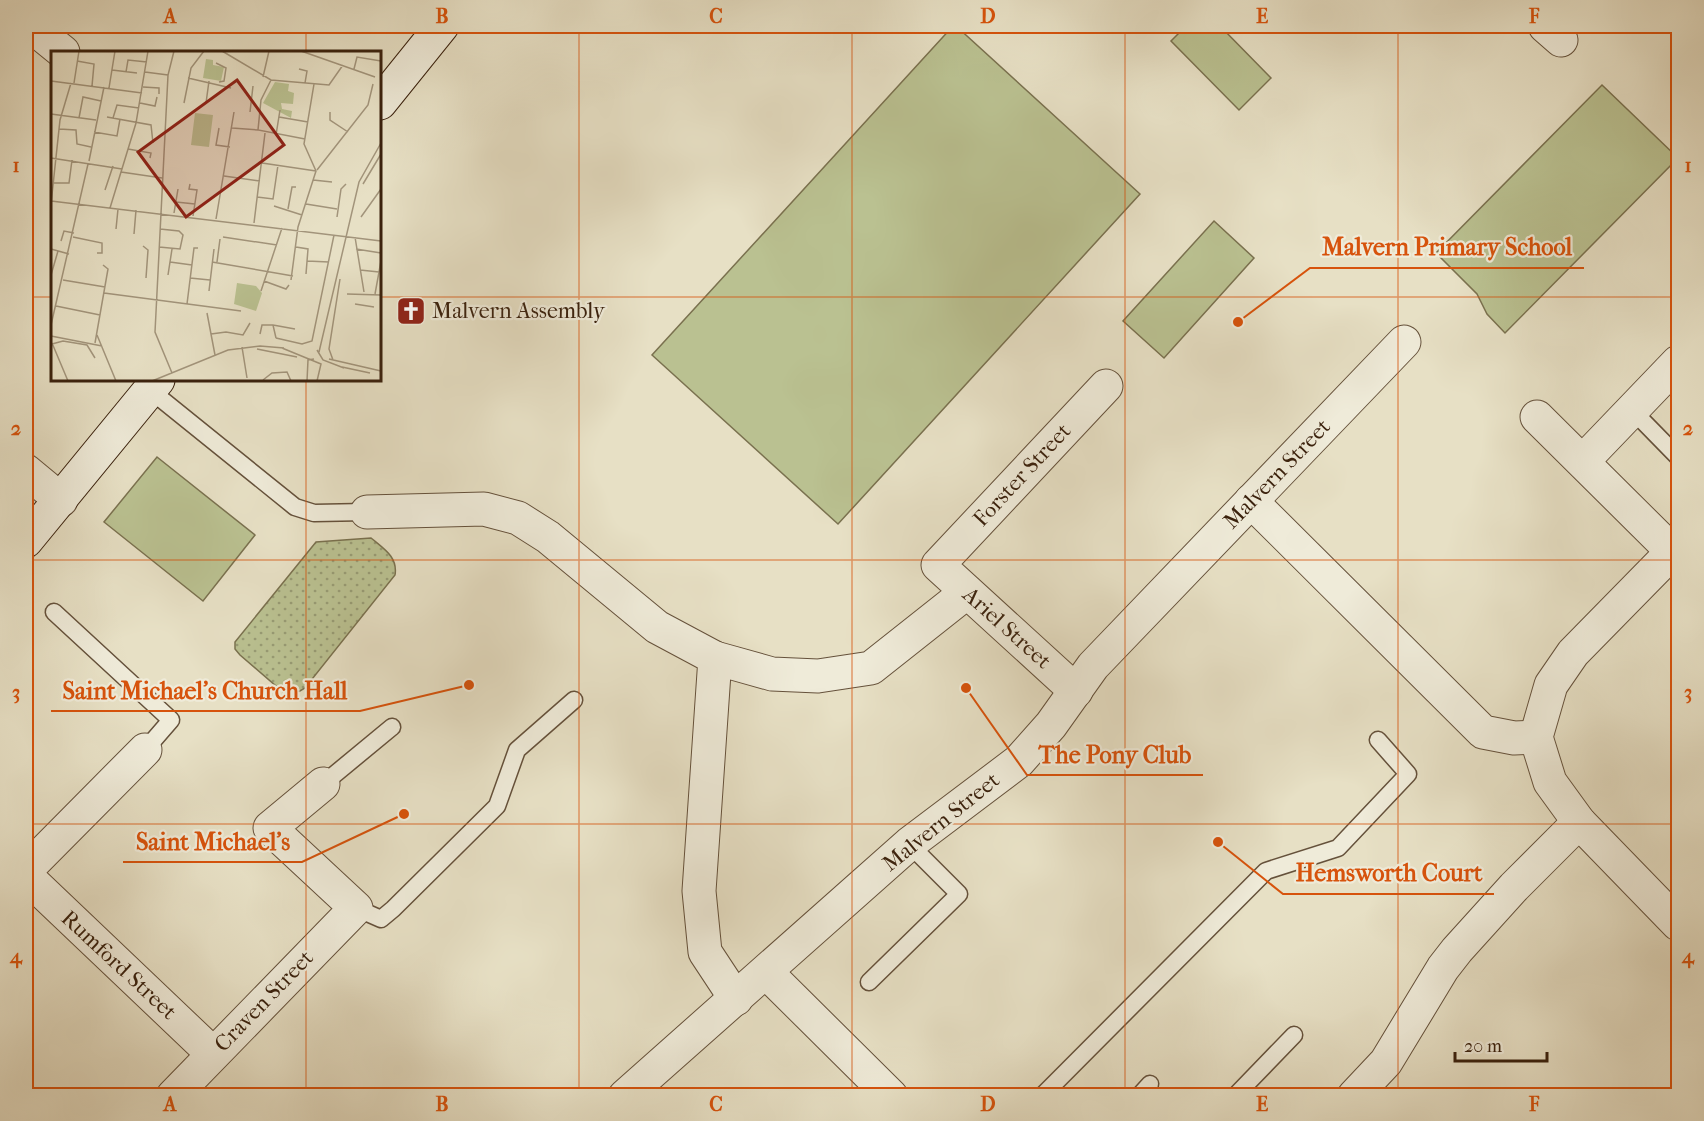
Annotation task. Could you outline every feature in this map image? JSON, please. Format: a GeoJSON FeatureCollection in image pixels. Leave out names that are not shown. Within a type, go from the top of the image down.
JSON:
{"type":"FeatureCollection","features":[{"type":"Feature","properties":{"kind":"street"},"geometry":{"type":"LineString","coordinates":[[31,26],[62,51]]}},
{"type":"Feature","properties":{"kind":"street"},"geometry":{"type":"LineString","coordinates":[[381,102],[442,26]]}},
{"type":"Feature","properties":{"kind":"street","name":"Malvern Street"},"geometry":{"type":"LineString","coordinates":[[625,1095],[909,844],[1018,760],[1051,725],[1093,666],[1404,342]]}},
{"type":"Feature","properties":{"kind":"street"},"geometry":{"type":"LineString","coordinates":[[1583,461],[1678,362]]}},
{"type":"Feature","properties":{"kind":"street"},"geometry":{"type":"LineString","coordinates":[[26,541],[154,385]]}},
{"type":"Feature","properties":{"kind":"street","name":"Forster Street"},"geometry":{"type":"LineString","coordinates":[[938,564],[1106,386]]}},
{"type":"Feature","properties":{"kind":"street"},"geometry":{"type":"LineString","coordinates":[[1537,417],[1676,549],[1573,653],[1551,685],[1536,737],[1550,782],[1579,822],[1678,924]]}},
{"type":"Feature","properties":{"kind":"street"},"geometry":{"type":"LineString","coordinates":[[26,471],[61,500]]}},
{"type":"Feature","properties":{"kind":"street"},"geometry":{"type":"LineString","coordinates":[[1251,501],[1483,732],[1514,738],[1536,737]]}},
{"type":"Feature","properties":{"kind":"street"},"geometry":{"type":"LineString","coordinates":[[367,512],[484,509],[518,518],[548,537],[650,633],[715,658],[772,674],[818,676],[871,668],[967,592]]}},
{"type":"Feature","properties":{"kind":"street","name":"Ariel Street"},"geometry":{"type":"LineString","coordinates":[[938,564],[1076,691]]}},
{"type":"Feature","properties":{"kind":"street"},"geometry":{"type":"LineString","coordinates":[[715,658],[707,817],[699,891],[705,952],[736,999]]}},
{"type":"Feature","properties":{"kind":"street"},"geometry":{"type":"LineString","coordinates":[[26,870],[145,750]]}},
{"type":"Feature","properties":{"kind":"street"},"geometry":{"type":"LineString","coordinates":[[324,784],[270,828],[356,908]]}},
{"type":"Feature","properties":{"kind":"street"},"geometry":{"type":"LineString","coordinates":[[1354,1095],[1386,1062],[1443,968],[1457,950],[1514,887],[1579,822]]}},
{"type":"Feature","properties":{"kind":"street","name":"Rumford Street"},"geometry":{"type":"LineString","coordinates":[[26,876],[213,1054]]}},
{"type":"Feature","properties":{"kind":"street","name":"Craven Street"},"geometry":{"type":"LineString","coordinates":[[173,1095],[356,908]]}},
{"type":"Feature","properties":{"kind":"street"},"geometry":{"type":"LineString","coordinates":[[766,972],[891,1095]]}},
{"type":"Feature","properties":{"kind":"lane"},"geometry":{"type":"LineString","coordinates":[[154,385],[295,507],[314,513],[367,512]]}},
{"type":"Feature","properties":{"kind":"lane"},"geometry":{"type":"LineString","coordinates":[[1632,410],[1678,457]]}},
{"type":"Feature","properties":{"kind":"lane"},"geometry":{"type":"LineString","coordinates":[[54,612],[171,720],[145,750]]}},
{"type":"Feature","properties":{"kind":"lane"},"geometry":{"type":"LineString","coordinates":[[356,908],[381,919],[393,909],[497,806],[517,750],[574,700]]}},
{"type":"Feature","properties":{"kind":"lane"},"geometry":{"type":"LineString","coordinates":[[324,784],[392,728]]}},
{"type":"Feature","properties":{"kind":"lane"},"geometry":{"type":"LineString","coordinates":[[1042,1095],[1266,871],[1338,848],[1377,807],[1408,774],[1378,740]]}},
{"type":"Feature","properties":{"kind":"lane"},"geometry":{"type":"LineString","coordinates":[[869,982],[959,894],[909,844]]}},
{"type":"Feature","properties":{"kind":"lane"},"geometry":{"type":"LineString","coordinates":[[1235,1095],[1294,1035]]}},
{"type":"Feature","properties":{"kind":"green space"},"geometry":{"type":"Polygon","coordinates":[[[953,26],[956,26],[1140,194],[838,524],[652,355],[953,26]]]}},
{"type":"Feature","properties":{"kind":"green space"},"geometry":{"type":"Polygon","coordinates":[[[1186,26],[1220,26],[1271,78],[1239,110],[1171,41],[1186,26]]]}},
{"type":"Feature","properties":{"kind":"green space"},"geometry":{"type":"Polygon","coordinates":[[[1602,85],[1678,158],[1505,333],[1487,314],[1477,294],[1436,253],[1602,85]]]}},
{"type":"Feature","properties":{"kind":"green space"},"geometry":{"type":"Polygon","coordinates":[[[1214,221],[1254,258],[1164,358],[1123,321],[1214,221]]]}},
{"type":"Feature","properties":{"kind":"green space"},"geometry":{"type":"Polygon","coordinates":[[[157,457],[255,535],[203,601],[104,522],[157,457]]]}},
{"type":"Feature","properties":{"kind":"green space"},"geometry":{"type":"Polygon","coordinates":[[[371,538],[392,558],[395,575],[305,688],[295,694],[283,692],[240,655],[235,649],[235,642],[316,542],[371,538]]]}},
{"type":"Feature","properties":{"kind":"place","name":"Malvern Assembly"},"geometry":{"type":"Point","coordinates":[411,311]}},
{"type":"Feature","properties":{"kind":"place","name":"Malvern Primary School"},"geometry":{"type":"Point","coordinates":[1238,322]}},
{"type":"Feature","properties":{"kind":"place","name":"Saint Michael's Church Hall"},"geometry":{"type":"Point","coordinates":[469,685]}},
{"type":"Feature","properties":{"kind":"place","name":"The Pony Club"},"geometry":{"type":"Point","coordinates":[966,688]}},
{"type":"Feature","properties":{"kind":"place","name":"Saint Michael's"},"geometry":{"type":"Point","coordinates":[404,814]}},
{"type":"Feature","properties":{"kind":"place","name":"Hemsworth Court"},"geometry":{"type":"Point","coordinates":[1218,842]}}]}
